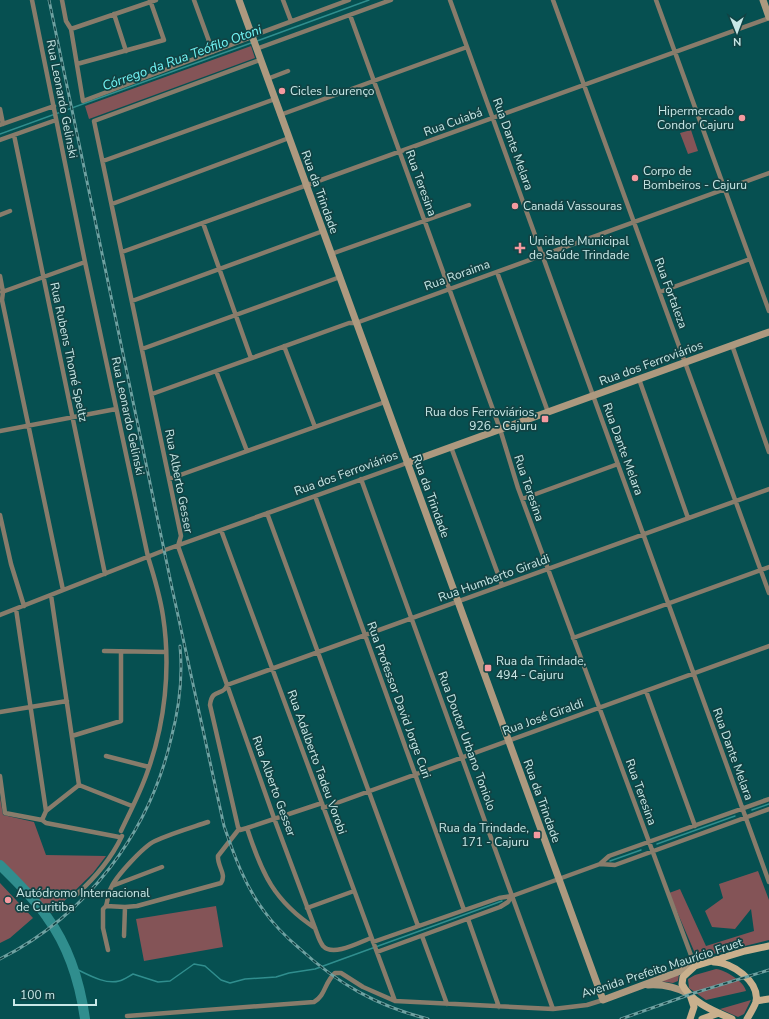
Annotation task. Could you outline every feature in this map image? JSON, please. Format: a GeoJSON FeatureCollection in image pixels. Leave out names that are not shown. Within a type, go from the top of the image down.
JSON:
{"type":"FeatureCollection","features":[{"type":"Feature","properties":{"kind":"main road","name":"Rua da Trindade"},"geometry":{"type":"LineString","coordinates":[[238,0],[603,1000]]}},
{"type":"Feature","properties":{"kind":"main road"},"geometry":{"type":"LineString","coordinates":[[763,0],[769,18]]}},
{"type":"Feature","properties":{"kind":"main road","name":"Rua dos Ferroviários"},"geometry":{"type":"LineString","coordinates":[[407,463],[769,332]]}},
{"type":"Feature","properties":{"kind":"main road","name":"Avenida Prefeito Maurício Fruet"},"geometry":{"type":"LineString","coordinates":[[603,1000],[695,966],[744,951],[769,946]]}},
{"type":"Feature","properties":{"kind":"main road"},"geometry":{"type":"LineString","coordinates":[[706,963],[726,963],[746,976],[754,988],[756,1001],[748,1019]]}},
{"type":"Feature","properties":{"kind":"main road"},"geometry":{"type":"LineString","coordinates":[[690,1019],[694,1007],[690,995],[684,988],[682,980],[685,974],[695,966]]}},
{"type":"Feature","properties":{"kind":"main road"},"geometry":{"type":"LineString","coordinates":[[634,988],[649,985],[666,985],[676,987],[690,995],[707,1008],[732,1019]]}},
{"type":"Feature","properties":{"kind":"main road"},"geometry":{"type":"LineString","coordinates":[[756,1001],[769,999]]}},
{"type":"Feature","properties":{"kind":"main road"},"geometry":{"type":"LineString","coordinates":[[702,1019],[719,1013]]}},
{"type":"Feature","properties":{"kind":"street","name":"Rua Leonardo Gelinski"},"geometry":{"type":"LineString","coordinates":[[32,0],[116,409],[148,557],[165,627],[166,678],[163,716],[149,767],[110,858],[76,895]]}},
{"type":"Feature","properties":{"kind":"street"},"geometry":{"type":"LineString","coordinates":[[62,0],[66,22],[71,29],[83,101],[349,0]]}},
{"type":"Feature","properties":{"kind":"street"},"geometry":{"type":"LineString","coordinates":[[194,0],[213,52]]}},
{"type":"Feature","properties":{"kind":"street"},"geometry":{"type":"LineString","coordinates":[[283,0],[291,21]]}},
{"type":"Feature","properties":{"kind":"street"},"geometry":{"type":"LineString","coordinates":[[256,49],[391,0]]}},
{"type":"Feature","properties":{"kind":"street","name":"Rua Dante Melara"},"geometry":{"type":"LineString","coordinates":[[450,0],[769,882]]}},
{"type":"Feature","properties":{"kind":"street","name":"Rua Fortaleza"},"geometry":{"type":"LineString","coordinates":[[553,0],[769,593]]}},
{"type":"Feature","properties":{"kind":"street"},"geometry":{"type":"LineString","coordinates":[[656,0],[769,311]]}},
{"type":"Feature","properties":{"kind":"street"},"geometry":{"type":"LineString","coordinates":[[71,29],[152,1],[164,40],[77,64]]}},
{"type":"Feature","properties":{"kind":"street"},"geometry":{"type":"LineString","coordinates":[[114,14],[126,50]]}},
{"type":"Feature","properties":{"kind":"street","name":"Rua Teresina"},"geometry":{"type":"LineString","coordinates":[[350,15],[500,429],[510,465],[522,499],[695,966]]}},
{"type":"Feature","properties":{"kind":"street","name":"Rua Cuiabá"},"geometry":{"type":"LineString","coordinates":[[122,252],[769,18]]}},
{"type":"Feature","properties":{"kind":"street"},"geometry":{"type":"LineString","coordinates":[[280,115],[467,47]]}},
{"type":"Feature","properties":{"kind":"street","name":"Rua Alberto Gesser"},"geometry":{"type":"LineString","coordinates":[[260,60],[94,121],[181,536],[178,546],[226,685],[322,945],[327,948],[337,950],[372,940]]}},
{"type":"Feature","properties":{"kind":"street"},"geometry":{"type":"LineString","coordinates":[[267,79],[288,71]]}},
{"type":"Feature","properties":{"kind":"street"},"geometry":{"type":"LineString","coordinates":[[103,161],[275,99]]}},
{"type":"Feature","properties":{"kind":"street"},"geometry":{"type":"LineString","coordinates":[[0,110],[2,125],[54,107]]}},
{"type":"Feature","properties":{"kind":"street"},"geometry":{"type":"LineString","coordinates":[[0,140],[56,119]]}},
{"type":"Feature","properties":{"kind":"street","name":"Rua Rubens Thomé Speltz"},"geometry":{"type":"LineString","coordinates":[[14,135],[106,574]]}},
{"type":"Feature","properties":{"kind":"street"},"geometry":{"type":"LineString","coordinates":[[112,204],[289,138]]}},
{"type":"Feature","properties":{"kind":"street","name":"Rua Roraima"},"geometry":{"type":"LineString","coordinates":[[152,394],[349,323],[356,323],[769,173]]}},
{"type":"Feature","properties":{"kind":"street"},"geometry":{"type":"LineString","coordinates":[[331,254],[469,204]]}},
{"type":"Feature","properties":{"kind":"street"},"geometry":{"type":"LineString","coordinates":[[0,215],[10,211]]}},
{"type":"Feature","properties":{"kind":"street"},"geometry":{"type":"LineString","coordinates":[[203,223],[251,358]]}},
{"type":"Feature","properties":{"kind":"street"},"geometry":{"type":"LineString","coordinates":[[132,301],[323,231]]}},
{"type":"Feature","properties":{"kind":"street"},"geometry":{"type":"LineString","coordinates":[[660,292],[750,260]]}},
{"type":"Feature","properties":{"kind":"street"},"geometry":{"type":"LineString","coordinates":[[2,292],[85,262]]}},
{"type":"Feature","properties":{"kind":"street"},"geometry":{"type":"LineString","coordinates":[[497,272],[548,412]]}},
{"type":"Feature","properties":{"kind":"street"},"geometry":{"type":"LineString","coordinates":[[0,276],[2,292],[1,299],[63,590]]}},
{"type":"Feature","properties":{"kind":"street"},"geometry":{"type":"LineString","coordinates":[[142,349],[340,277]]}},
{"type":"Feature","properties":{"kind":"street"},"geometry":{"type":"LineString","coordinates":[[732,345],[769,452]]}},
{"type":"Feature","properties":{"kind":"street"},"geometry":{"type":"LineString","coordinates":[[284,346],[315,427]]}},
{"type":"Feature","properties":{"kind":"street"},"geometry":{"type":"LineString","coordinates":[[216,371],[248,451]]}},
{"type":"Feature","properties":{"kind":"street"},"geometry":{"type":"LineString","coordinates":[[639,379],[688,518]]}},
{"type":"Feature","properties":{"kind":"street"},"geometry":{"type":"LineString","coordinates":[[169,479],[385,402]]}},
{"type":"Feature","properties":{"kind":"street"},"geometry":{"type":"LineString","coordinates":[[0,431],[116,409]]}},
{"type":"Feature","properties":{"kind":"street"},"geometry":{"type":"LineString","coordinates":[[451,447],[502,585]]}},
{"type":"Feature","properties":{"kind":"street","name":"Rua dos Ferroviários"},"geometry":{"type":"LineString","coordinates":[[0,615],[148,557],[407,463]]}},
{"type":"Feature","properties":{"kind":"street"},"geometry":{"type":"LineString","coordinates":[[522,499],[618,464]]}},
{"type":"Feature","properties":{"kind":"street","name":"Rua Doutor Urbano Toniolo"},"geometry":{"type":"LineString","coordinates":[[362,479],[553,1009]]}},
{"type":"Feature","properties":{"kind":"street","name":"Rua Humberto Giraldi"},"geometry":{"type":"LineString","coordinates":[[226,685],[769,489]]}},
{"type":"Feature","properties":{"kind":"street","name":"Rua Professor David Jorge Curi"},"geometry":{"type":"LineString","coordinates":[[315,496],[464,910]]}},
{"type":"Feature","properties":{"kind":"street"},"geometry":{"type":"LineString","coordinates":[[267,513],[418,926]]}},
{"type":"Feature","properties":{"kind":"street"},"geometry":{"type":"LineString","coordinates":[[0,515],[1,528],[24,606]]}},
{"type":"Feature","properties":{"kind":"street","name":"Rua Adalberto Tadeu Vorobi"},"geometry":{"type":"LineString","coordinates":[[221,530],[395,1001]]}},
{"type":"Feature","properties":{"kind":"street"},"geometry":{"type":"LineString","coordinates":[[573,638],[769,567]]}},
{"type":"Feature","properties":{"kind":"street"},"geometry":{"type":"LineString","coordinates":[[51,595],[79,785]]}},
{"type":"Feature","properties":{"kind":"street"},"geometry":{"type":"LineString","coordinates":[[16,609],[46,811]]}},
{"type":"Feature","properties":{"kind":"street","name":"Rua José Giraldi"},"geometry":{"type":"LineString","coordinates":[[239,829],[242,830],[274,818],[323,806],[369,791],[769,646]]}},
{"type":"Feature","properties":{"kind":"street"},"geometry":{"type":"LineString","coordinates":[[104,651],[166,652]]}},
{"type":"Feature","properties":{"kind":"street"},"geometry":{"type":"LineString","coordinates":[[72,736],[121,721],[121,652]]}},
{"type":"Feature","properties":{"kind":"street"},"geometry":{"type":"LineString","coordinates":[[106,906],[137,906],[221,883],[223,880],[224,876],[217,861],[218,856],[239,829],[210,705],[213,695],[224,691],[226,685]]}},
{"type":"Feature","properties":{"kind":"street"},"geometry":{"type":"LineString","coordinates":[[646,690],[695,826]]}},
{"type":"Feature","properties":{"kind":"street"},"geometry":{"type":"LineString","coordinates":[[0,712],[67,701]]}},
{"type":"Feature","properties":{"kind":"street"},"geometry":{"type":"LineString","coordinates":[[106,756],[149,767]]}},
{"type":"Feature","properties":{"kind":"street"},"geometry":{"type":"LineString","coordinates":[[0,776],[5,813],[42,820],[46,824],[121,835]]}},
{"type":"Feature","properties":{"kind":"street"},"geometry":{"type":"LineString","coordinates":[[42,820],[46,811],[79,785]]}},
{"type":"Feature","properties":{"kind":"street"},"geometry":{"type":"LineString","coordinates":[[79,785],[132,806]]}},
{"type":"Feature","properties":{"kind":"street"},"geometry":{"type":"LineString","coordinates":[[372,940],[418,926],[498,898],[512,896],[600,864],[609,856],[769,799]]}},
{"type":"Feature","properties":{"kind":"street"},"geometry":{"type":"LineString","coordinates":[[600,864],[615,865],[769,809]]}},
{"type":"Feature","properties":{"kind":"street"},"geometry":{"type":"LineString","coordinates":[[108,950],[103,928],[103,909],[106,906],[111,887],[127,865],[154,841],[208,822]]}},
{"type":"Feature","properties":{"kind":"street"},"geometry":{"type":"LineString","coordinates":[[247,828],[257,859],[270,884],[279,897],[292,910],[304,921],[315,928]]}},
{"type":"Feature","properties":{"kind":"street"},"geometry":{"type":"LineString","coordinates":[[111,887],[162,866]]}},
{"type":"Feature","properties":{"kind":"street"},"geometry":{"type":"LineString","coordinates":[[308,908],[354,891]]}},
{"type":"Feature","properties":{"kind":"street"},"geometry":{"type":"LineString","coordinates":[[377,952],[505,905],[512,896]]}},
{"type":"Feature","properties":{"kind":"street"},"geometry":{"type":"LineString","coordinates":[[124,936],[125,907]]}},
{"type":"Feature","properties":{"kind":"street"},"geometry":{"type":"LineString","coordinates":[[468,919],[499,1007]]}},
{"type":"Feature","properties":{"kind":"street"},"geometry":{"type":"LineString","coordinates":[[422,936],[447,1004]]}},
{"type":"Feature","properties":{"kind":"street"},"geometry":{"type":"LineString","coordinates":[[127,1016],[314,1002],[320,998],[326,985],[335,973],[341,974],[363,987],[395,1001]]}},
{"type":"Feature","properties":{"kind":"street","name":"Avenida Prefeito Maurício Fruet"},"geometry":{"type":"LineString","coordinates":[[395,1001],[553,1009],[587,1005],[603,1000]]}},
{"type":"Feature","properties":{"kind":"shaded area"},"geometry":{"type":"Polygon","coordinates":[[[251,46],[255,58],[89,119],[85,106],[251,46]]]}},
{"type":"Feature","properties":{"kind":"shaded area"},"geometry":{"type":"Polygon","coordinates":[[[691,130],[698,151],[688,154],[680,133],[691,130]]]}},
{"type":"Feature","properties":{"kind":"shaded area"},"geometry":{"type":"Polygon","coordinates":[[[0,797],[3,815],[34,822],[46,855],[106,856],[93,873],[52,913],[0,860],[0,797]]]}},
{"type":"Feature","properties":{"kind":"shaded area"},"geometry":{"type":"Polygon","coordinates":[[[758,871],[769,900],[769,940],[697,958],[669,893],[680,889],[706,946],[754,931],[751,909],[735,929],[712,927],[705,911],[723,898],[719,884],[758,871]]]}},
{"type":"Feature","properties":{"kind":"shaded area","name":"Autódromo Internacional de Curitiba"},"geometry":{"type":"Polygon","coordinates":[[[0,883],[33,918],[10,938],[0,943],[0,883]]]}},
{"type":"Feature","properties":{"kind":"shaded area"},"geometry":{"type":"Polygon","coordinates":[[[216,906],[223,947],[144,961],[136,919],[216,906]]]}},
{"type":"Feature","properties":{"kind":"shaded area"},"geometry":{"type":"Polygon","coordinates":[[[716,969],[724,971],[734,977],[742,983],[746,991],[706,1000],[689,988],[688,979],[695,975],[716,969]]]}},
{"type":"Feature","properties":{"kind":"shaded area"},"geometry":{"type":"Polygon","coordinates":[[[679,974],[678,981],[673,983],[659,981],[679,974]]]}},
{"type":"Feature","properties":{"kind":"shaded area"},"geometry":{"type":"Polygon","coordinates":[[[751,1000],[744,1014],[738,1017],[720,1009],[751,1000]]]}},
{"type":"Feature","properties":{"kind":"waterway","name":"Córrego da Rua Teófilo Otoni"},"geometry":{"type":"LineString","coordinates":[[257,41],[369,0]]}},
{"type":"Feature","properties":{"kind":"waterway","name":"Córrego da Rua Teófilo Otoni"},"geometry":{"type":"LineString","coordinates":[[0,134],[251,43]]}},
{"type":"Feature","properties":{"kind":"waterway"},"geometry":{"type":"LineString","coordinates":[[752,810],[769,804]]}},
{"type":"Feature","properties":{"kind":"waterway"},"geometry":{"type":"LineString","coordinates":[[657,844],[735,816]]}},
{"type":"Feature","properties":{"kind":"waterway"},"geometry":{"type":"LineString","coordinates":[[610,861],[641,850]]}},
{"type":"Feature","properties":{"kind":"waterway"},"geometry":{"type":"LineString","coordinates":[[0,865],[36,903],[62,941],[77,979],[85,1019]]}},
{"type":"Feature","properties":{"kind":"waterway"},"geometry":{"type":"LineString","coordinates":[[74,968],[108,982],[123,980],[133,974],[158,982],[170,981],[194,964],[205,966],[221,980],[230,983],[245,979],[276,977],[289,973],[315,969],[502,901]]}},
{"type":"Feature","properties":{"kind":"railway"},"geometry":{"type":"LineString","coordinates":[[49,0],[172,588],[224,826],[232,848],[251,891],[264,911],[285,935],[314,961],[359,992],[409,1014],[428,1019]]}},
{"type":"Feature","properties":{"kind":"railway"},"geometry":{"type":"LineString","coordinates":[[0,959],[31,941],[60,919],[87,895],[110,868],[130,838],[147,807],[161,774],[171,739],[180,693],[180,646]]}},
{"type":"Feature","properties":{"kind":"railway"},"geometry":{"type":"LineString","coordinates":[[621,1019],[694,993],[769,970]]}},
{"type":"Feature","properties":{"kind":"place","name":"Cicles Lourenço"},"geometry":{"type":"Point","coordinates":[282,91]}},
{"type":"Feature","properties":{"kind":"place","name":"Hipermercado Condor Cajuru"},"geometry":{"type":"Point","coordinates":[742,118]}},
{"type":"Feature","properties":{"kind":"place","name":"Corpo de Bombeiros - Cajuru"},"geometry":{"type":"Point","coordinates":[635,178]}},
{"type":"Feature","properties":{"kind":"place","name":"Canadá Vassouras"},"geometry":{"type":"Point","coordinates":[515,206]}},
{"type":"Feature","properties":{"kind":"place","name":"Unidade Municipal de Saúde Trindade"},"geometry":{"type":"Point","coordinates":[520,248]}},
{"type":"Feature","properties":{"kind":"place","name":"Rua dos Ferroviários, 926 - Cajuru"},"geometry":{"type":"Point","coordinates":[545,419]}},
{"type":"Feature","properties":{"kind":"place","name":"Rua da Trindade, 494 - Cajuru"},"geometry":{"type":"Point","coordinates":[488,668]}},
{"type":"Feature","properties":{"kind":"place","name":"Rua da Trindade, 171 - Cajuru"},"geometry":{"type":"Point","coordinates":[537,835]}},
{"type":"Feature","properties":{"kind":"place","name":"Autódromo Internacional de Curitiba"},"geometry":{"type":"Point","coordinates":[8,900]}}]}
